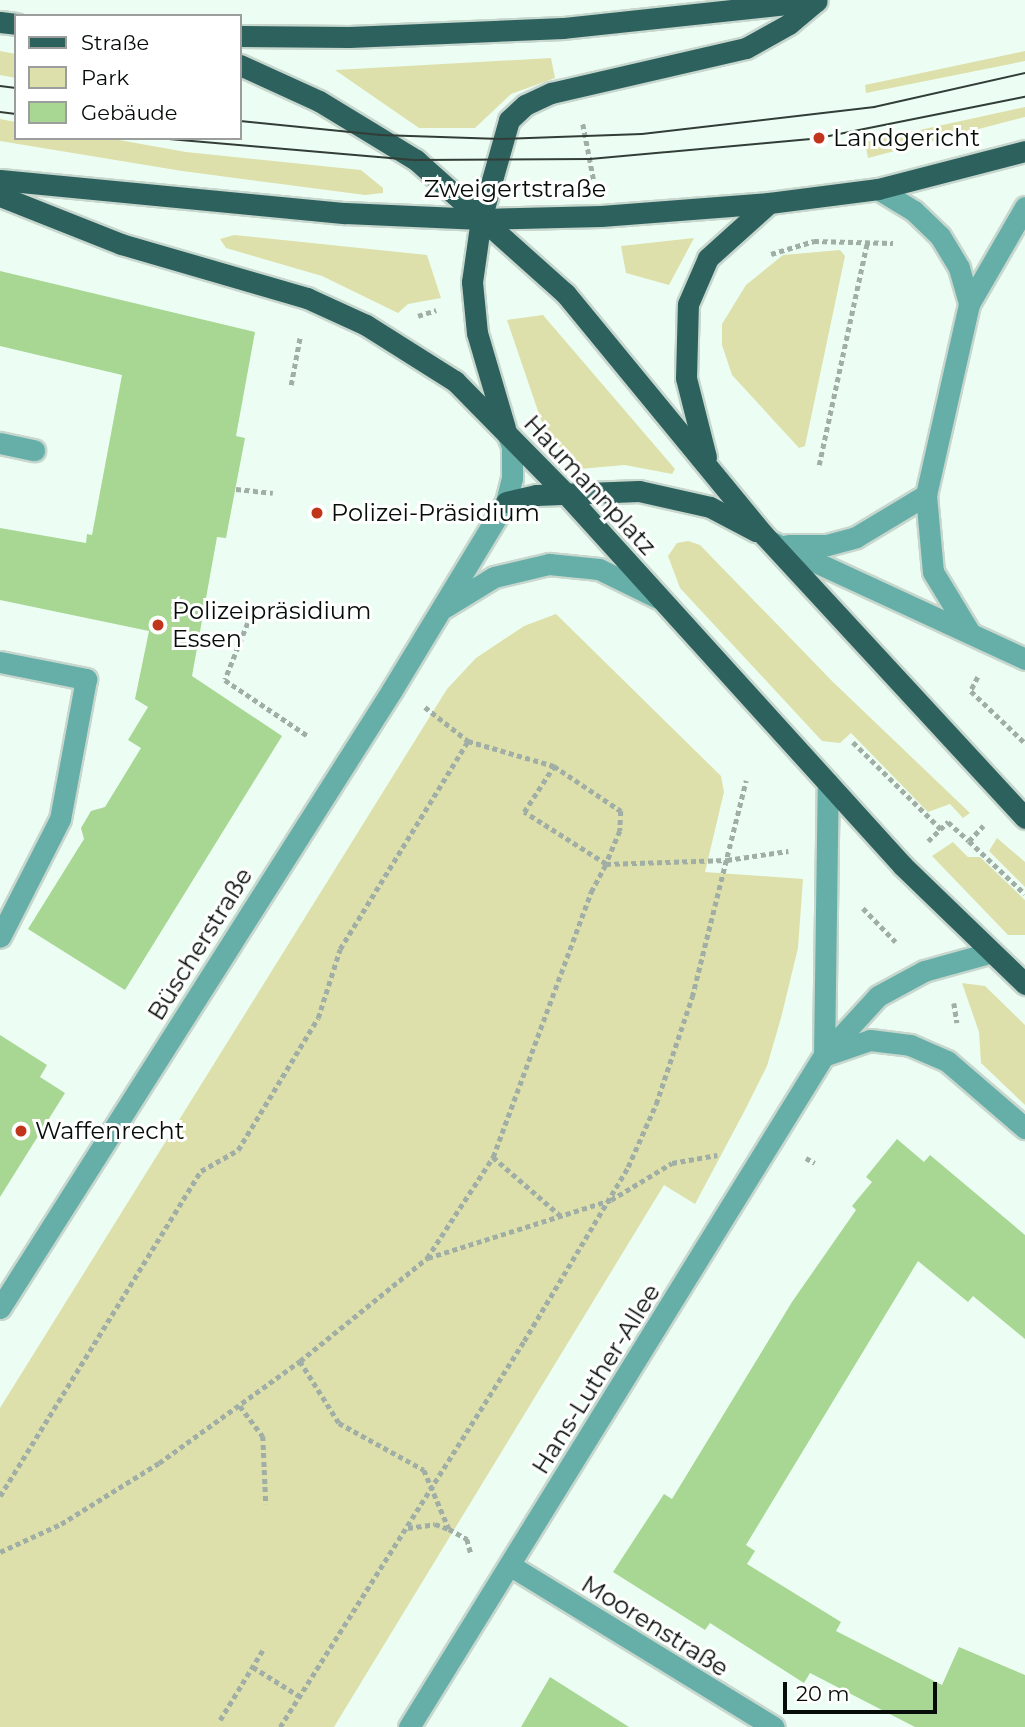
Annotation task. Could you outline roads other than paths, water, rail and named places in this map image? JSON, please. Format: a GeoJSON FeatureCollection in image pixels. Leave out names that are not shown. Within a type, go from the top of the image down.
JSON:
{"type":"FeatureCollection","features":[{"type":"Feature","properties":{"kind":"main road"},"geometry":{"type":"LineString","coordinates":[[242,36],[349,37],[563,28],[818,0]]}},
{"type":"Feature","properties":{"kind":"main road"},"geometry":{"type":"LineString","coordinates":[[506,431],[477,333],[472,282],[481,219],[505,128],[525,105],[551,93],[746,48],[789,24],[818,0]]}},
{"type":"Feature","properties":{"kind":"main road"},"geometry":{"type":"LineString","coordinates":[[242,66],[380,135],[416,160],[565,293],[708,462],[768,538],[1025,818]]}},
{"type":"Feature","properties":{"kind":"main road","name":"Zweigertstraße"},"geometry":{"type":"LineString","coordinates":[[0,180],[264,206],[481,219],[601,216],[769,203],[878,188],[1025,151]]}},
{"type":"Feature","properties":{"kind":"main road","name":"Haumannplatz"},"geometry":{"type":"LineString","coordinates":[[0,196],[121,244],[307,298],[366,325],[422,358],[455,382],[566,494],[828,783],[989,953],[1025,984]]}},
{"type":"Feature","properties":{"kind":"main road"},"geometry":{"type":"LineString","coordinates":[[708,462],[686,378],[688,304],[708,258],[769,203]]}},
{"type":"Feature","properties":{"kind":"main road"},"geometry":{"type":"LineString","coordinates":[[506,502],[566,494],[639,491],[681,498],[710,507],[768,538]]}},
{"type":"Feature","properties":{"kind":"street"},"geometry":{"type":"LineString","coordinates":[[878,188],[914,211],[940,236],[959,268],[969,304]]}},
{"type":"Feature","properties":{"kind":"street"},"geometry":{"type":"LineString","coordinates":[[970,633],[940,590],[933,572],[926,495],[969,304],[1025,207]]}},
{"type":"Feature","properties":{"kind":"street","name":"Büscherstraße"},"geometry":{"type":"LineString","coordinates":[[0,1308],[443,608],[506,502],[512,446],[506,431]]}},
{"type":"Feature","properties":{"kind":"street"},"geometry":{"type":"LineString","coordinates":[[0,443],[34,450]]}},
{"type":"Feature","properties":{"kind":"street"},"geometry":{"type":"LineString","coordinates":[[768,538],[798,547],[856,537],[926,495]]}},
{"type":"Feature","properties":{"kind":"street"},"geometry":{"type":"LineString","coordinates":[[768,538],[1025,659]]}},
{"type":"Feature","properties":{"kind":"street","name":"Büscherstraße"},"geometry":{"type":"LineString","coordinates":[[443,608],[494,577],[549,564],[599,569],[658,598]]}},
{"type":"Feature","properties":{"kind":"street"},"geometry":{"type":"LineString","coordinates":[[0,662],[86,679],[60,819],[0,937]]}},
{"type":"Feature","properties":{"kind":"street"},"geometry":{"type":"LineString","coordinates":[[828,783],[824,1055],[870,1040],[910,1045],[947,1061],[1025,1128]]}},
{"type":"Feature","properties":{"kind":"street","name":"Hans-Luther-Allee"},"geometry":{"type":"LineString","coordinates":[[409,1727],[824,1055],[878,996],[924,971],[989,953]]}},
{"type":"Feature","properties":{"kind":"street","name":"Moorenstraße"},"geometry":{"type":"LineString","coordinates":[[510,1566],[774,1727]]}},
{"type":"Feature","properties":{"kind":"tram line"},"geometry":{"type":"LineString","coordinates":[[242,121],[380,135],[501,139],[642,134],[874,107],[1025,73]]}},
{"type":"Feature","properties":{"kind":"tram line"},"geometry":{"type":"LineString","coordinates":[[0,86],[14,88]]}},
{"type":"Feature","properties":{"kind":"tram line"},"geometry":{"type":"LineString","coordinates":[[181,140],[416,160],[590,159],[819,138],[1025,97]]}},
{"type":"Feature","properties":{"kind":"tram line"},"geometry":{"type":"LineString","coordinates":[[0,112],[14,114]]}},
{"type":"Feature","properties":{"kind":"place","name":"Landgericht"},"geometry":{"type":"Point","coordinates":[819,138]}},
{"type":"Feature","properties":{"kind":"place","name":"Polizei-Präsidium"},"geometry":{"type":"Point","coordinates":[317,513]}},
{"type":"Feature","properties":{"kind":"place","name":"Polizeipräsidium Essen"},"geometry":{"type":"Point","coordinates":[158,625]}},
{"type":"Feature","properties":{"kind":"place","name":"Waffenrecht"},"geometry":{"type":"Point","coordinates":[21,1131]}}]}
